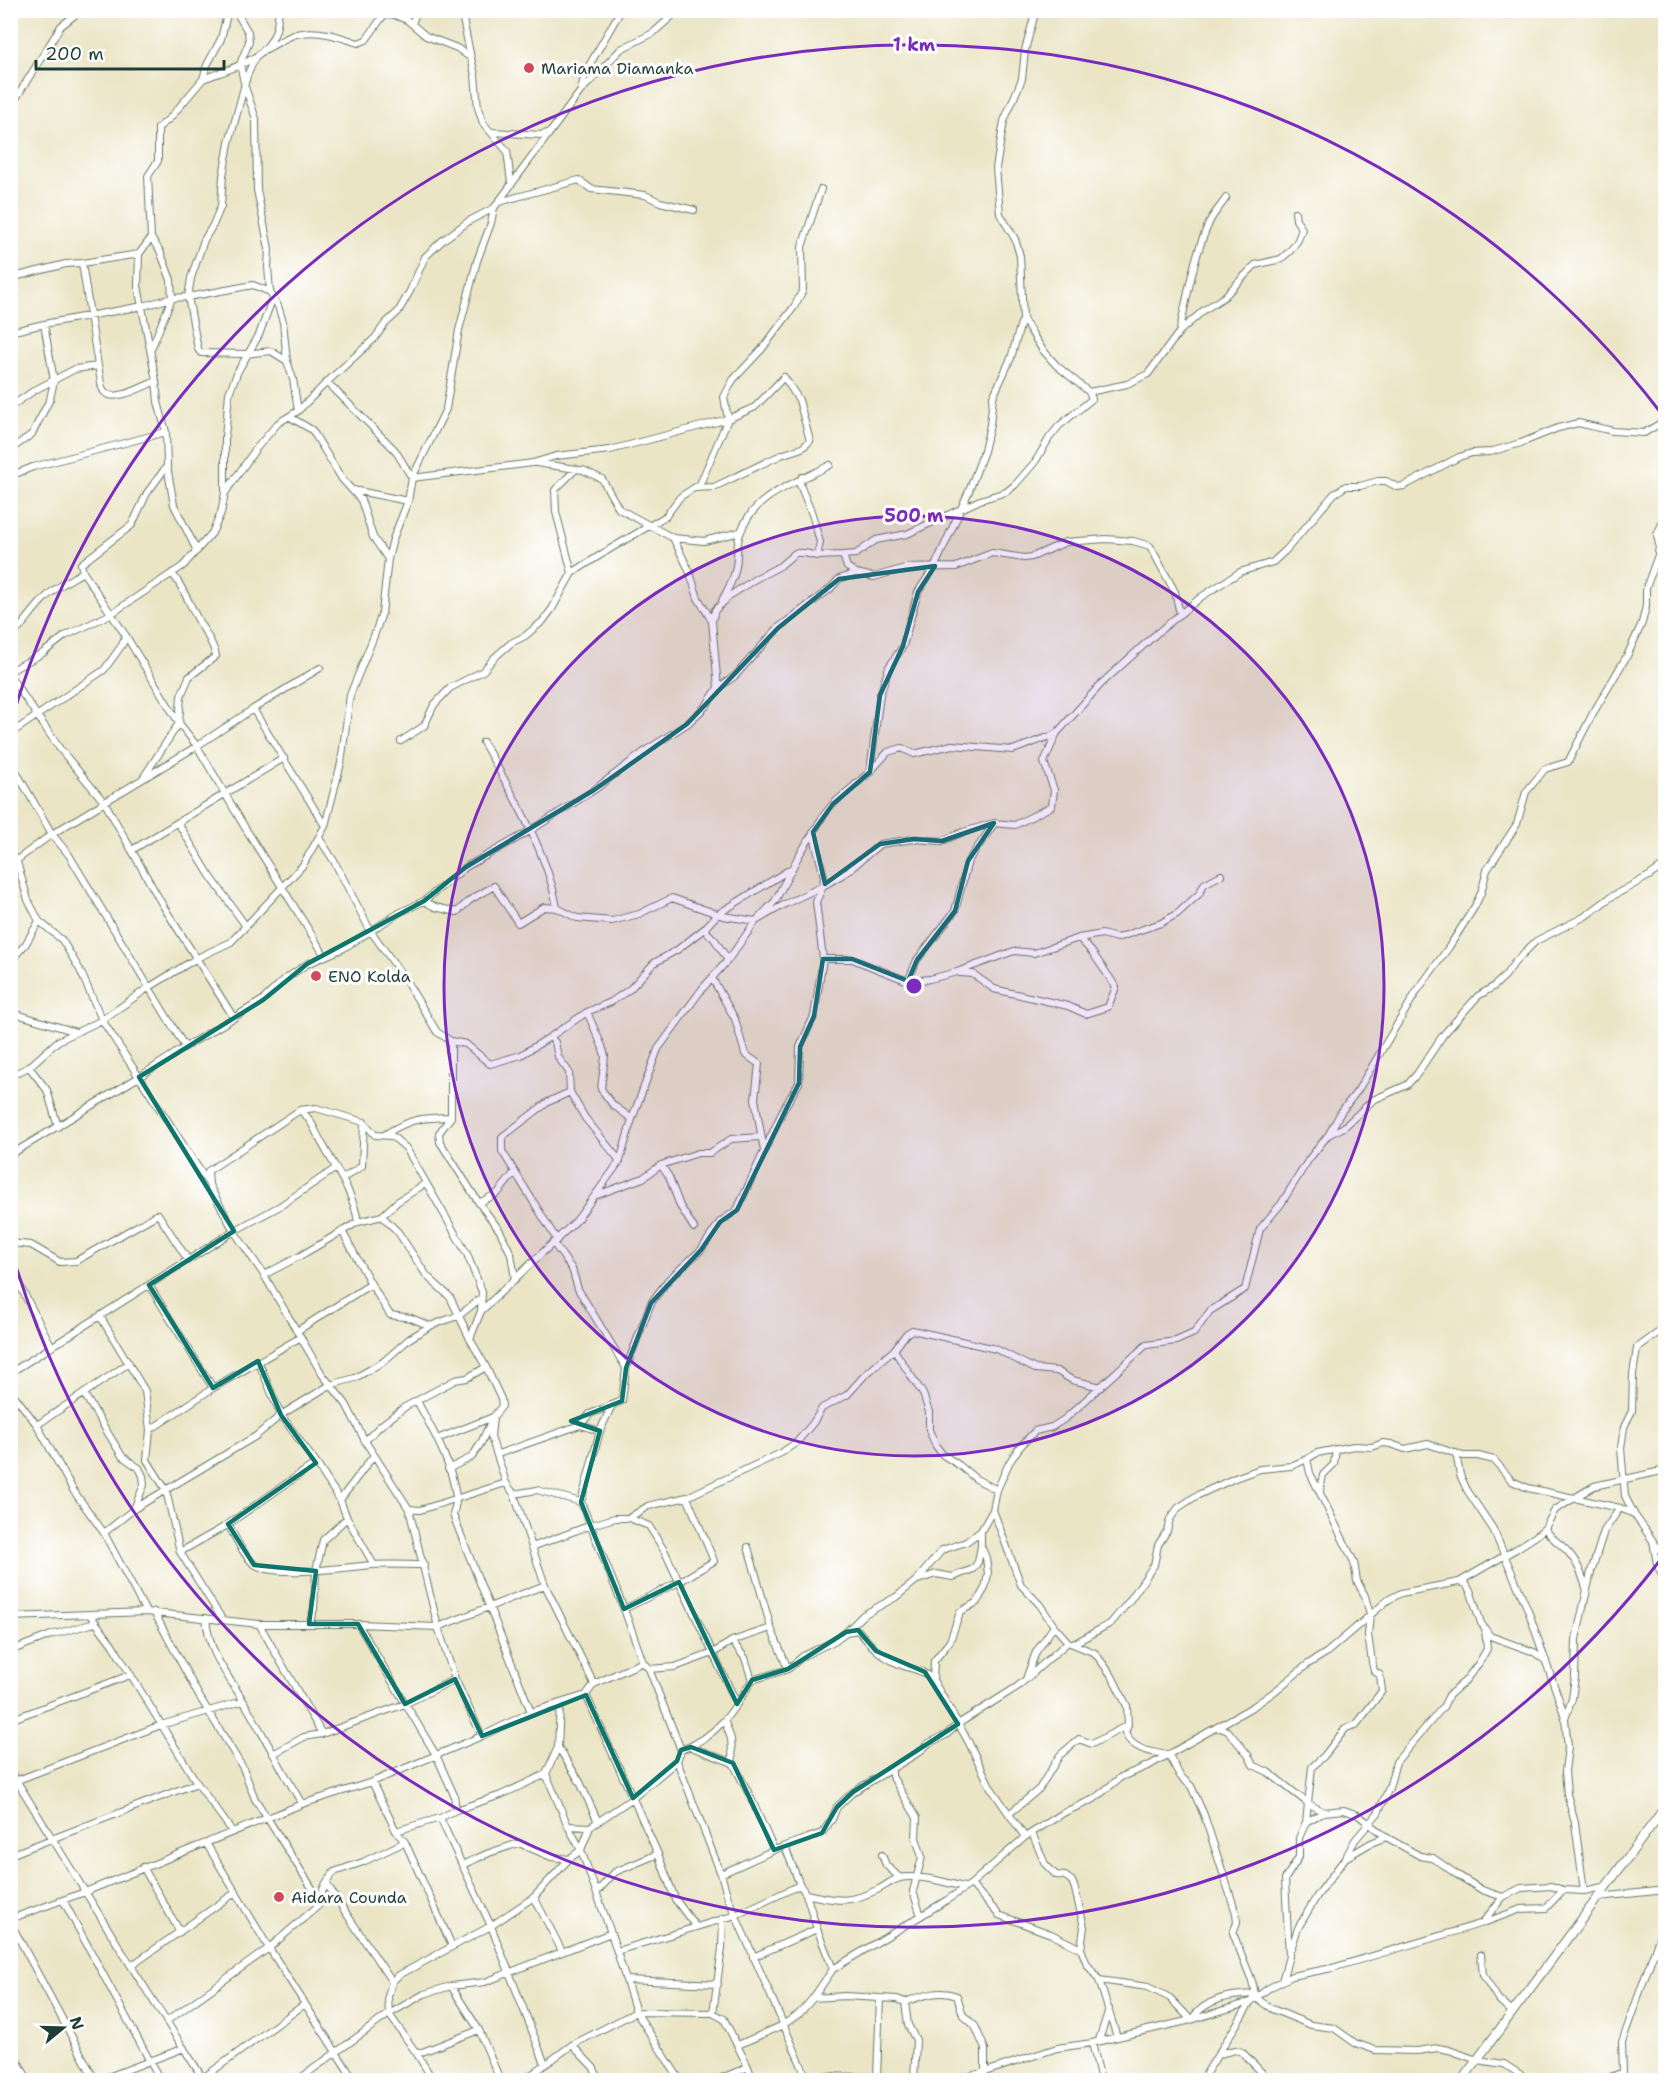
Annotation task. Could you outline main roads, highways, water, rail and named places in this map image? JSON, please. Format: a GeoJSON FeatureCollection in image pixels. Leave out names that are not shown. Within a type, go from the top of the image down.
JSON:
{"type":"FeatureCollection","features":[{"type":"Feature","properties":{"kind":"main road"},"geometry":{"type":"LineString","coordinates":[[1462,2080],[1664,1809]]}},
{"type":"Feature","properties":{"kind":"place","name":"Mariama Diamanka"},"geometry":{"type":"Point","coordinates":[529,68]}},
{"type":"Feature","properties":{"kind":"place","name":"ENO Kolda"},"geometry":{"type":"Point","coordinates":[316,976]}},
{"type":"Feature","properties":{"kind":"place","name":"Aidara Counda"},"geometry":{"type":"Point","coordinates":[279,1897]}}]}
